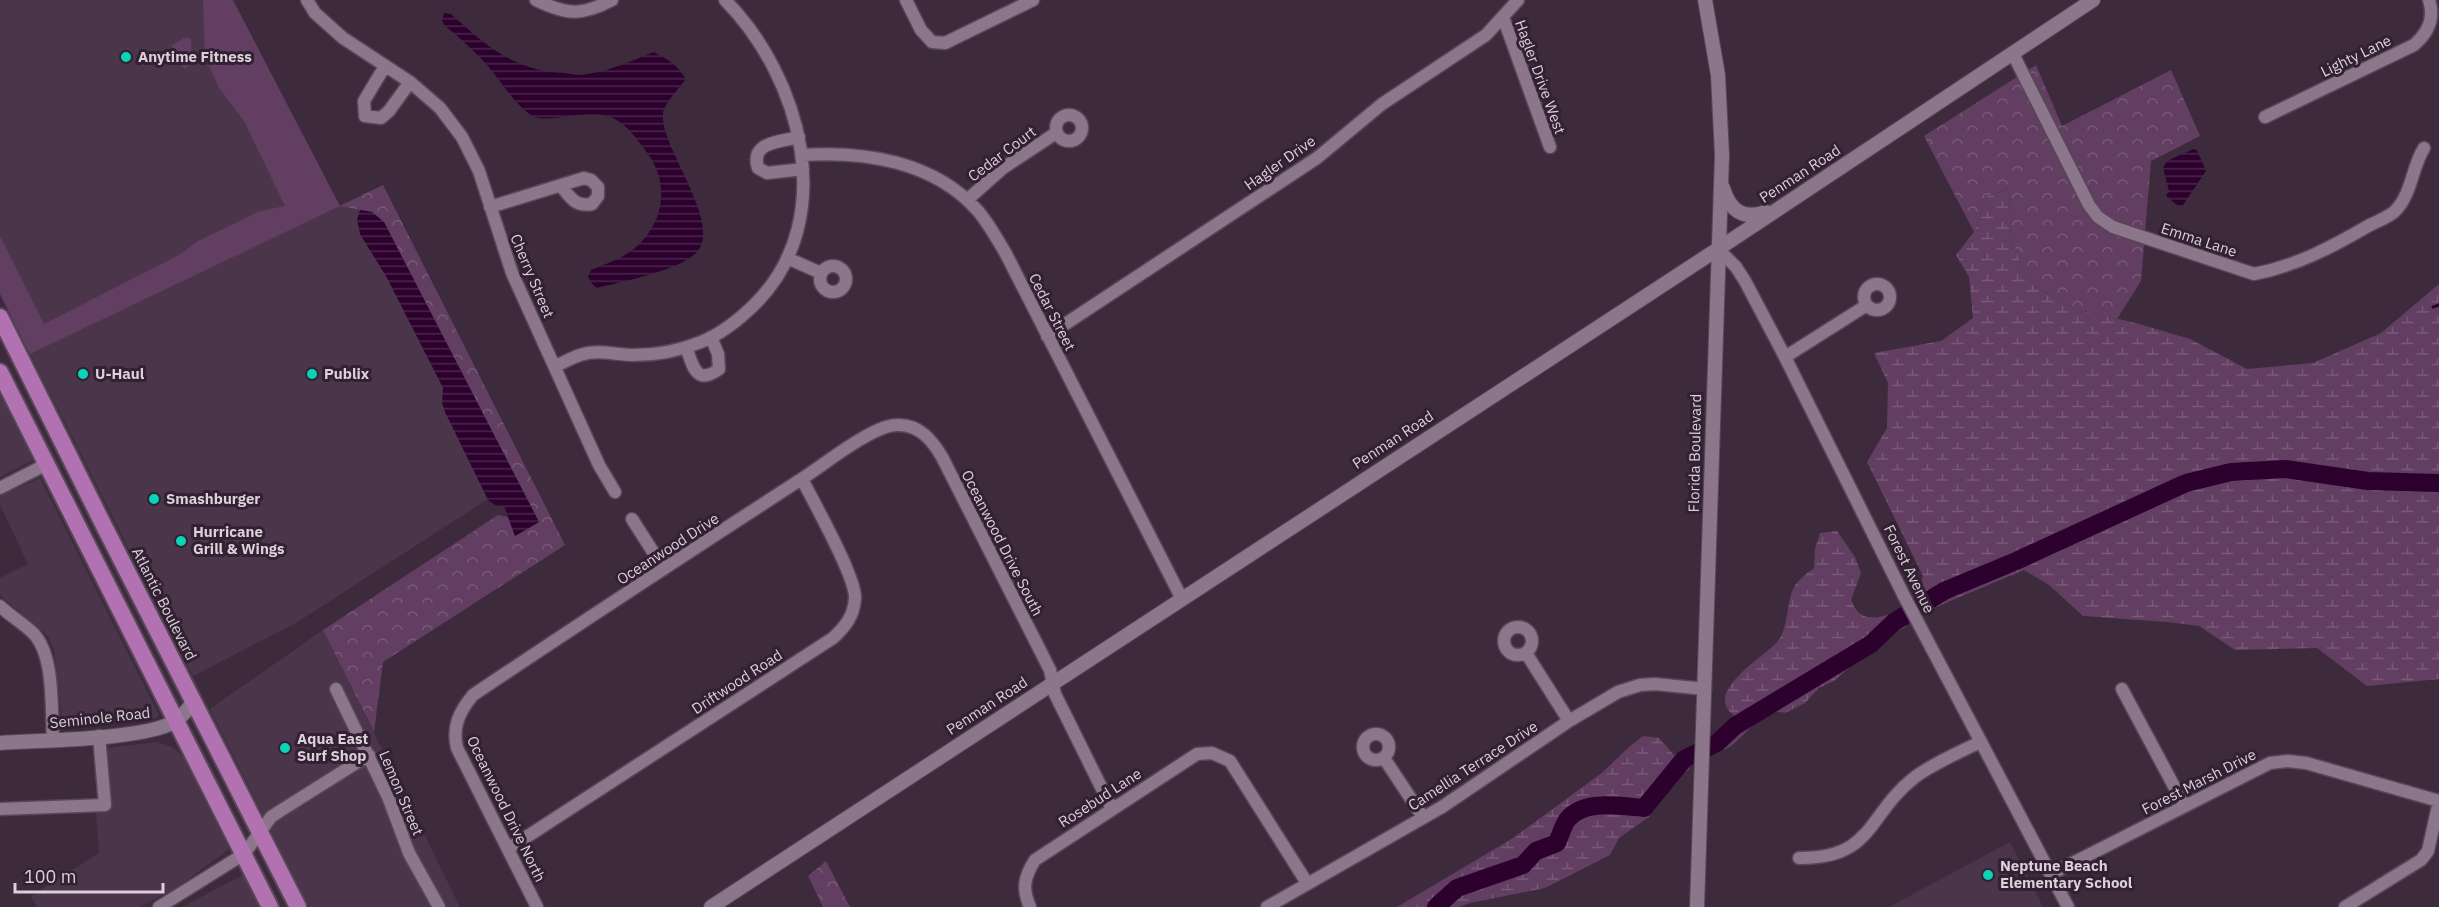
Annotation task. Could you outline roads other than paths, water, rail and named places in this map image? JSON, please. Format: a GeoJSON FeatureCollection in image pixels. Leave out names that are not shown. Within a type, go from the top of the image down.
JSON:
{"type":"FeatureCollection","features":[{"type":"Feature","properties":{"kind":"highway","name":"Atlantic Boulevard"},"geometry":{"type":"LineString","coordinates":[[0,317],[298,907]]}},
{"type":"Feature","properties":{"kind":"highway"},"geometry":{"type":"LineString","coordinates":[[0,372],[270,907]]}},
{"type":"Feature","properties":{"kind":"highway"},"geometry":{"type":"LineString","coordinates":[[14,399],[22,401],[48,446],[57,452],[69,454]]}},
{"type":"Feature","properties":{"kind":"highway"},"geometry":{"type":"LineString","coordinates":[[47,464],[62,465],[68,471],[102,522]]}},
{"type":"Feature","properties":{"kind":"street","name":"Cherry Street"},"geometry":{"type":"LineString","coordinates":[[307,0],[315,13],[343,38],[410,82],[440,108],[462,137],[479,171],[512,273],[599,465],[615,492]]}},
{"type":"Feature","properties":{"kind":"street"},"geometry":{"type":"LineString","coordinates":[[536,0],[555,9],[573,12],[592,10],[612,0]]}},
{"type":"Feature","properties":{"kind":"street"},"geometry":{"type":"LineString","coordinates":[[555,366],[581,354],[606,352],[632,355],[658,354],[686,347],[711,337],[740,318],[763,295],[787,258],[800,220],[803,169],[799,137],[791,105],[770,62],[748,27],[725,0]]}},
{"type":"Feature","properties":{"kind":"street"},"geometry":{"type":"LineString","coordinates":[[906,0],[921,30],[932,42],[945,43],[1033,0]]}},
{"type":"Feature","properties":{"kind":"street","name":"Hagler Drive"},"geometry":{"type":"LineString","coordinates":[[1047,336],[1317,158],[1368,114],[1486,35],[1518,0]]}},
{"type":"Feature","properties":{"kind":"street","name":"Florida Boulevard"},"geometry":{"type":"LineString","coordinates":[[1697,907],[1705,724],[1722,155],[1718,75],[1705,0]]}},
{"type":"Feature","properties":{"kind":"street","name":"Penman Road"},"geometry":{"type":"LineString","coordinates":[[711,907],[1718,249],[2092,0]]}},
{"type":"Feature","properties":{"kind":"street","name":"Lighty Lane"},"geometry":{"type":"LineString","coordinates":[[2265,117],[2414,45],[2427,32],[2432,15],[2429,0]]}},
{"type":"Feature","properties":{"kind":"street","name":"Hagler Drive West"},"geometry":{"type":"LineString","coordinates":[[1503,17],[1550,147]]}},
{"type":"Feature","properties":{"kind":"street","name":"Emma Lane"},"geometry":{"type":"LineString","coordinates":[[2013,54],[2098,217],[2113,227],[2254,274],[2276,270],[2325,251],[2396,211],[2408,192],[2416,161],[2424,148]]}},
{"type":"Feature","properties":{"kind":"street"},"geometry":{"type":"LineString","coordinates":[[385,66],[364,101],[365,116],[381,117],[410,82]]}},
{"type":"Feature","properties":{"kind":"street","name":"Cedar Court"},"geometry":{"type":"LineString","coordinates":[[967,200],[1003,168],[1056,133]]}},
{"type":"Feature","properties":{"kind":"street"},"geometry":{"type":"LineString","coordinates":[[799,137],[760,148],[756,153],[756,162],[758,168],[767,173],[803,169]]}},
{"type":"Feature","properties":{"kind":"street","name":"Cedar Street"},"geometry":{"type":"LineString","coordinates":[[802,155],[844,154],[891,160],[928,175],[952,188],[978,212],[1002,246],[1182,599]]}},
{"type":"Feature","properties":{"kind":"street"},"geometry":{"type":"LineString","coordinates":[[1721,184],[1731,207],[1741,214],[1754,217],[1780,208]]}},
{"type":"Feature","properties":{"kind":"street"},"geometry":{"type":"LineString","coordinates":[[490,207],[561,186]]}},
{"type":"Feature","properties":{"kind":"street","name":"Forest Avenue"},"geometry":{"type":"LineString","coordinates":[[1718,249],[1736,267],[1745,281],[1904,596],[2068,907]]}},
{"type":"Feature","properties":{"kind":"street"},"geometry":{"type":"LineString","coordinates":[[787,258],[821,273]]}},
{"type":"Feature","properties":{"kind":"street"},"geometry":{"type":"LineString","coordinates":[[1785,357],[1867,304]]}},
{"type":"Feature","properties":{"kind":"street"},"geometry":{"type":"LineString","coordinates":[[686,347],[693,367],[699,374],[705,376],[712,374],[719,369],[720,362],[711,337]]}},
{"type":"Feature","properties":{"kind":"street","name":"Oceanwood Drive"},"geometry":{"type":"LineString","coordinates":[[456,723],[461,711],[473,695],[875,431],[897,424],[911,427]]}},
{"type":"Feature","properties":{"kind":"street","name":"Oceanwood Drive South"},"geometry":{"type":"LineString","coordinates":[[911,427],[926,435],[942,457],[1050,670],[1055,694],[1112,808]]}},
{"type":"Feature","properties":{"kind":"street"},"geometry":{"type":"LineString","coordinates":[[0,488],[47,464]]}},
{"type":"Feature","properties":{"kind":"street","name":"Driftwood Road"},"geometry":{"type":"LineString","coordinates":[[508,849],[832,638],[848,622],[852,614],[855,591],[802,479]]}},
{"type":"Feature","properties":{"kind":"street"},"geometry":{"type":"LineString","coordinates":[[632,519],[664,569]]}},
{"type":"Feature","properties":{"kind":"street"},"geometry":{"type":"LineString","coordinates":[[0,606],[5,618],[34,634],[42,645],[48,663],[53,739]]}},
{"type":"Feature","properties":{"kind":"street"},"geometry":{"type":"LineString","coordinates":[[1526,653],[1569,721]]}},
{"type":"Feature","properties":{"kind":"street","name":"Camellia Terrace Drive"},"geometry":{"type":"LineString","coordinates":[[1267,907],[1423,817],[1569,721],[1628,688],[1655,684],[1705,688]]}},
{"type":"Feature","properties":{"kind":"street","name":"Lemon Street"},"geometry":{"type":"LineString","coordinates":[[336,689],[369,755],[409,853],[439,907]]}},
{"type":"Feature","properties":{"kind":"street"},"geometry":{"type":"LineString","coordinates":[[2122,689],[2184,806]]}},
{"type":"Feature","properties":{"kind":"street","name":"Seminole Road"},"geometry":{"type":"LineString","coordinates":[[0,743],[157,730],[176,721],[194,702]]}},
{"type":"Feature","properties":{"kind":"street","name":"Oceanwood Drive North"},"geometry":{"type":"LineString","coordinates":[[456,723],[457,748],[537,907]]}},
{"type":"Feature","properties":{"kind":"street"},"geometry":{"type":"LineString","coordinates":[[0,809],[105,805],[99,736]]}},
{"type":"Feature","properties":{"kind":"street"},"geometry":{"type":"LineString","coordinates":[[1799,858],[1821,859],[1838,854],[1854,845],[1914,778],[1980,742]]}},
{"type":"Feature","properties":{"kind":"street","name":"Rosebud Lane"},"geometry":{"type":"LineString","coordinates":[[1030,907],[1024,890],[1025,880],[1035,860],[1183,762],[1202,753],[1221,756],[1230,761],[1307,883]]}},
{"type":"Feature","properties":{"kind":"street"},"geometry":{"type":"LineString","coordinates":[[159,907],[244,855],[271,817],[369,755]]}},
{"type":"Feature","properties":{"kind":"street"},"geometry":{"type":"LineString","coordinates":[[1384,758],[1423,817]]}},
{"type":"Feature","properties":{"kind":"street","name":"Forest Marsh Drive"},"geometry":{"type":"LineString","coordinates":[[2051,874],[2260,767],[2288,761],[2306,763],[2439,801]]}},
{"type":"Feature","properties":{"kind":"street"},"geometry":{"type":"LineString","coordinates":[[2346,907],[2421,860],[2428,851],[2439,801]]}},
{"type":"Feature","properties":{"kind":"waterway"},"geometry":{"type":"LineString","coordinates":[[2433,307],[2439,305]]}},
{"type":"Feature","properties":{"kind":"waterway"},"geometry":{"type":"LineString","coordinates":[[1436,907],[1457,888],[1523,865],[1536,851],[1557,843],[1567,820],[1582,809],[1603,805],[1644,808],[1684,759],[1717,743],[1735,726],[1871,644],[1894,622],[1944,591],[2016,561],[2186,483],[2231,472],[2285,469],[2368,481],[2439,483]]}},
{"type":"Feature","properties":{"kind":"place","name":"Anytime Fitness"},"geometry":{"type":"Point","coordinates":[126,57]}},
{"type":"Feature","properties":{"kind":"place","name":"U-Haul"},"geometry":{"type":"Point","coordinates":[83,374]}},
{"type":"Feature","properties":{"kind":"place","name":"Publix"},"geometry":{"type":"Point","coordinates":[312,374]}},
{"type":"Feature","properties":{"kind":"place","name":"Smashburger"},"geometry":{"type":"Point","coordinates":[154,499]}},
{"type":"Feature","properties":{"kind":"place","name":"Hurricane Grill & Wings"},"geometry":{"type":"Point","coordinates":[181,541]}},
{"type":"Feature","properties":{"kind":"place","name":"Aqua East Surf Shop"},"geometry":{"type":"Point","coordinates":[285,748]}},
{"type":"Feature","properties":{"kind":"place","name":"Neptune Beach Elementary School"},"geometry":{"type":"Point","coordinates":[1988,875]}}]}
